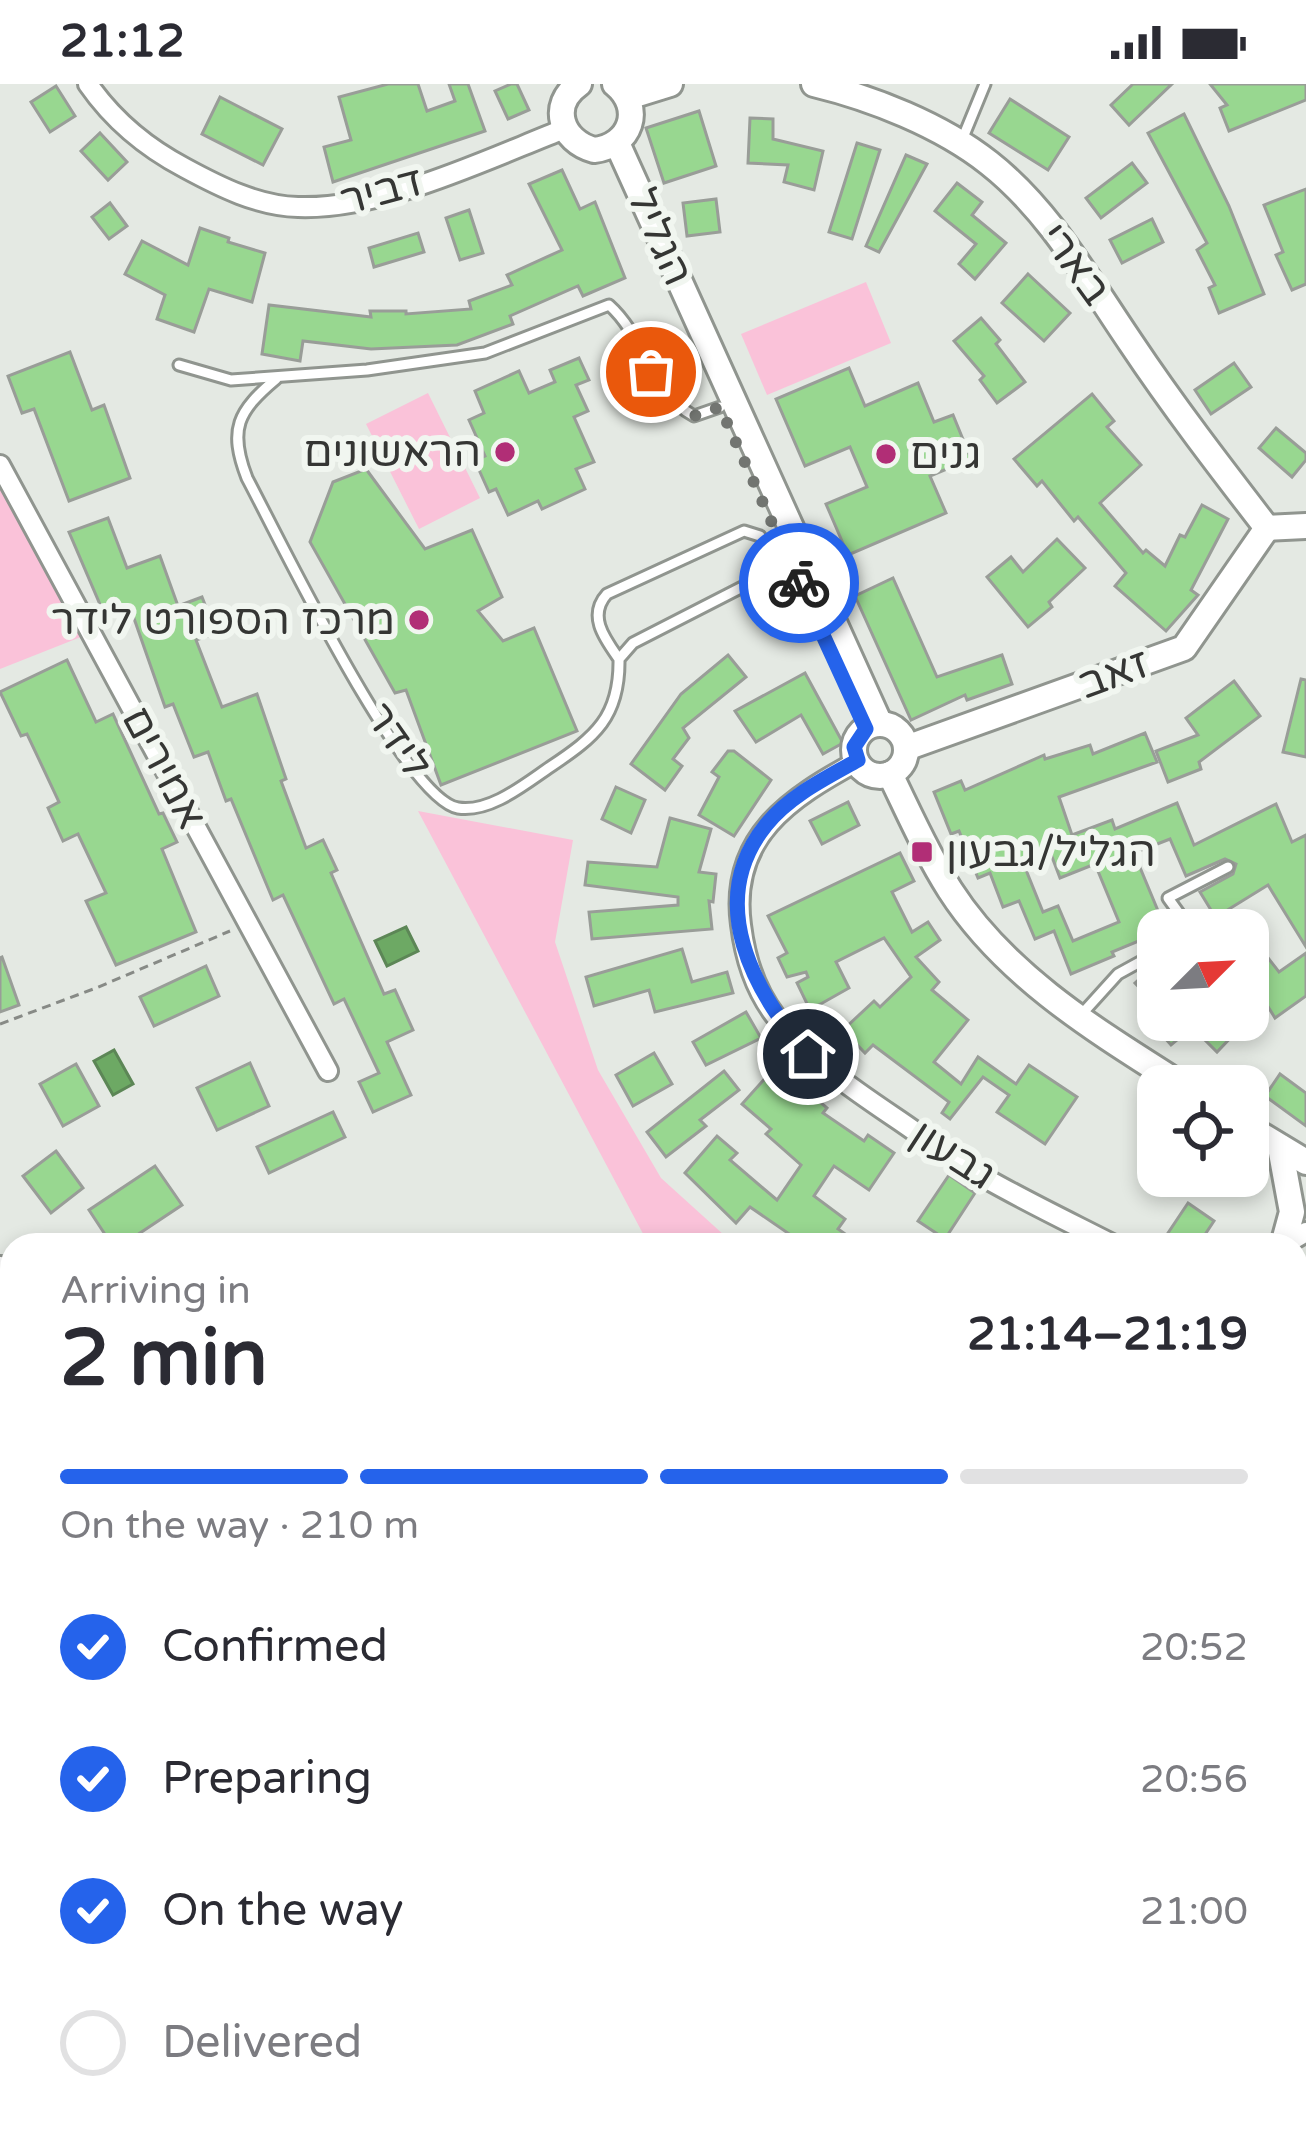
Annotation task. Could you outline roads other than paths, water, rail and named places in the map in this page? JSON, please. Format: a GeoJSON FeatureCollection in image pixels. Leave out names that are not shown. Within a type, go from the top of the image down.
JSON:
{"type":"FeatureCollection","features":[{"type":"Feature","properties":{"kind":"street","name":"דביר"},"geometry":{"type":"LineString","coordinates":[[88,84],[100,102],[152,151],[247,198],[294,208],[343,206],[564,130]]}},
{"type":"Feature","properties":{"kind":"street"},"geometry":{"type":"LineString","coordinates":[[573,85],[561,110],[564,130],[582,147],[610,146],[628,130],[632,118],[621,91],[670,84]]}},
{"type":"Feature","properties":{"kind":"street","name":"בארי"},"geometry":{"type":"LineString","coordinates":[[814,84],[848,92],[989,163],[1045,219],[1090,278],[1205,447],[1267,528]]}},
{"type":"Feature","properties":{"kind":"street","name":"הגליל"},"geometry":{"type":"LineString","coordinates":[[610,146],[720,407],[873,726]]}},
{"type":"Feature","properties":{"kind":"street","name":"הגליל"},"geometry":{"type":"LineString","coordinates":[[610,146],[873,726]]}},
{"type":"Feature","properties":{"kind":"street","name":"אמירים"},"geometry":{"type":"LineString","coordinates":[[0,465],[328,1071]]}},
{"type":"Feature","properties":{"kind":"street"},"geometry":{"type":"LineString","coordinates":[[1267,528],[1306,526]]}},
{"type":"Feature","properties":{"kind":"street","name":"זאב"},"geometry":{"type":"LineString","coordinates":[[906,748],[1184,648],[1267,528]]}},
{"type":"Feature","properties":{"kind":"street"},"geometry":{"type":"LineString","coordinates":[[873,726],[898,732],[906,748],[903,762],[890,774],[868,773],[854,747],[873,726]]}},
{"type":"Feature","properties":{"kind":"street","name":"גבעון"},"geometry":{"type":"LineString","coordinates":[[858,760],[796,797],[765,826],[745,863],[737,897],[753,980],[774,1015],[808,1054],[847,1085],[983,1177],[1091,1233]]}},
{"type":"Feature","properties":{"kind":"street"},"geometry":{"type":"LineString","coordinates":[[890,774],[951,892],[1010,963],[1078,1018],[1151,1065]]}},
{"type":"Feature","properties":{"kind":"street"},"geometry":{"type":"LineString","coordinates":[[1269,1140],[1306,1162]]}},
{"type":"Feature","properties":{"kind":"street"},"geometry":{"type":"LineString","coordinates":[[1280,1147],[1292,1213],[1287,1233]]}},
{"type":"Feature","properties":{"kind":"lane"},"geometry":{"type":"LineString","coordinates":[[960,145],[985,84]]}},
{"type":"Feature","properties":{"kind":"lane"},"geometry":{"type":"LineString","coordinates":[[179,365],[231,380],[276,379],[485,353],[609,305],[628,323],[672,404],[694,416],[720,407]]}},
{"type":"Feature","properties":{"kind":"lane","name":"לידר"},"geometry":{"type":"LineString","coordinates":[[276,379],[248,403],[239,424],[236,448],[247,478],[359,687],[412,771],[436,795],[455,808],[478,806],[504,796],[563,758],[602,727],[620,692],[619,659]]}},
{"type":"Feature","properties":{"kind":"lane"},"geometry":{"type":"LineString","coordinates":[[744,531],[760,536],[771,560],[756,580],[663,624],[633,643],[619,659],[599,624],[599,602],[607,594],[744,531]]}},
{"type":"Feature","properties":{"kind":"lane"},"geometry":{"type":"LineString","coordinates":[[1176,909],[1168,898],[1228,867]]}},
{"type":"Feature","properties":{"kind":"lane"},"geometry":{"type":"LineString","coordinates":[[1078,1018],[1118,974],[1137,964]]}},
{"type":"Feature","properties":{"kind":"place","name":"הראשונים"},"geometry":{"type":"Point","coordinates":[505,452]}},
{"type":"Feature","properties":{"kind":"place","name":"גנים"},"geometry":{"type":"Point","coordinates":[886,454]}},
{"type":"Feature","properties":{"kind":"place","name":"מרכז הספורט לידר"},"geometry":{"type":"Point","coordinates":[419,620]}},
{"type":"Feature","properties":{"kind":"place","name":"הגליל/גבעון"},"geometry":{"type":"Point","coordinates":[922,852]}}]}
